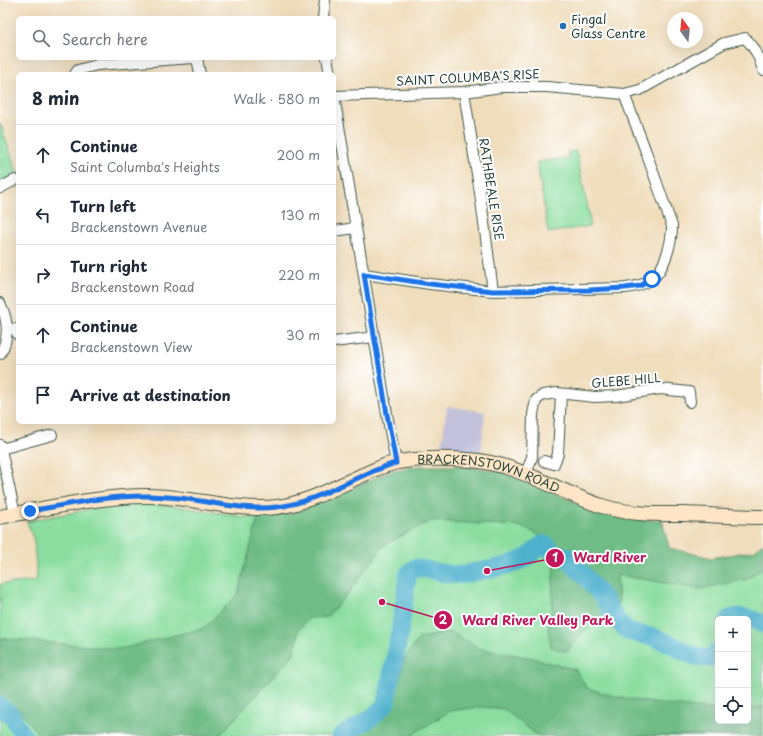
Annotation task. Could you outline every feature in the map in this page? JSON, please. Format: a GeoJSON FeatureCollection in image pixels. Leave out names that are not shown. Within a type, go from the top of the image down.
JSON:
{"type":"FeatureCollection","features":[{"type":"Feature","properties":{"kind":"street"},"geometry":{"type":"LineString","coordinates":[[323,16],[325,0]]}},
{"type":"Feature","properties":{"kind":"street","name":"SAINT COLUMBA'S RISE"},"geometry":{"type":"LineString","coordinates":[[336,96],[464,92],[502,87],[547,87],[624,94],[640,90],[724,42],[745,38],[752,44],[763,70]]}},
{"type":"Feature","properties":{"kind":"street"},"geometry":{"type":"LineString","coordinates":[[76,72],[78,70],[97,65],[166,60]]}},
{"type":"Feature","properties":{"kind":"street"},"geometry":{"type":"LineString","coordinates":[[197,60],[200,72]]}},
{"type":"Feature","properties":{"kind":"street"},"geometry":{"type":"LineString","coordinates":[[327,60],[330,72]]}},
{"type":"Feature","properties":{"kind":"street","name":"RATHBEALE RISE"},"geometry":{"type":"LineString","coordinates":[[464,92],[480,193],[493,291]]}},
{"type":"Feature","properties":{"kind":"street"},"geometry":{"type":"LineString","coordinates":[[364,274],[430,284],[493,291],[625,288],[640,286],[652,279],[661,267],[672,238],[672,226],[624,94]]}},
{"type":"Feature","properties":{"kind":"street"},"geometry":{"type":"LineString","coordinates":[[336,108],[396,463]]}},
{"type":"Feature","properties":{"kind":"street"},"geometry":{"type":"LineString","coordinates":[[0,188],[16,180]]}},
{"type":"Feature","properties":{"kind":"street"},"geometry":{"type":"LineString","coordinates":[[336,231],[356,228]]}},
{"type":"Feature","properties":{"kind":"street"},"geometry":{"type":"LineString","coordinates":[[0,303],[4,311],[7,328],[4,347],[0,354]]}},
{"type":"Feature","properties":{"kind":"street"},"geometry":{"type":"LineString","coordinates":[[7,328],[15,329],[16,331]]}},
{"type":"Feature","properties":{"kind":"street"},"geometry":{"type":"LineString","coordinates":[[336,342],[374,337]]}},
{"type":"Feature","properties":{"kind":"street","name":"GLEBE HILL"},"geometry":{"type":"LineString","coordinates":[[526,474],[532,457],[533,414],[536,400],[543,395],[557,393],[561,395],[595,398],[660,389],[689,392],[690,402]]}},
{"type":"Feature","properties":{"kind":"street"},"geometry":{"type":"LineString","coordinates":[[544,461],[554,464],[558,454],[561,395]]}},
{"type":"Feature","properties":{"kind":"street"},"geometry":{"type":"LineString","coordinates":[[15,514],[0,447],[52,435]]}},
{"type":"Feature","properties":{"kind":"street","name":"BRACKENSTOWN ROAD"},"geometry":{"type":"LineString","coordinates":[[0,517],[115,497],[149,496],[185,498],[253,508],[276,507],[311,498],[396,463],[441,459],[472,460],[495,464],[526,474],[586,500],[619,511],[763,517]]}},
{"type":"Feature","properties":{"kind":"shaded area"},"geometry":{"type":"Polygon","coordinates":[[[447,406],[485,412],[481,453],[441,450],[447,406]]]}},
{"type":"Feature","properties":{"kind":"green space"},"geometry":{"type":"Polygon","coordinates":[[[0,123],[16,168],[16,175],[0,182],[0,123]]]}},
{"type":"Feature","properties":{"kind":"green space"},"geometry":{"type":"Polygon","coordinates":[[[576,151],[589,214],[590,226],[548,233],[537,162],[568,158],[568,152],[576,151]]]}},
{"type":"Feature","properties":{"kind":"green space"},"geometry":{"type":"Polygon","coordinates":[[[418,466],[466,466],[501,472],[600,512],[625,519],[662,520],[669,548],[711,558],[754,551],[763,543],[763,567],[747,579],[700,589],[617,575],[619,603],[604,613],[591,625],[567,652],[551,647],[548,628],[552,611],[553,576],[557,546],[546,538],[519,526],[431,521],[385,544],[349,592],[327,617],[309,618],[297,632],[298,639],[293,655],[219,736],[39,736],[21,712],[11,704],[0,699],[0,638],[120,649],[204,628],[238,594],[258,517],[293,513],[390,471],[418,466]]]}},
{"type":"Feature","properties":{"kind":"green space"},"geometry":{"type":"Polygon","coordinates":[[[390,471],[600,512],[625,519],[662,520],[669,549],[711,558],[754,551],[763,543],[763,736],[0,736],[0,584],[37,581],[34,541],[27,521],[108,506],[148,504],[176,506],[252,518],[293,513],[390,471]]]}},
{"type":"Feature","properties":{"kind":"green space"},"geometry":{"type":"Polygon","coordinates":[[[451,632],[481,649],[533,658],[575,669],[587,688],[617,697],[660,704],[715,710],[715,724],[751,724],[751,708],[763,707],[763,736],[538,736],[504,709],[480,707],[450,711],[410,736],[360,736],[395,696],[404,659],[419,638],[451,632]]]}},
{"type":"Feature","properties":{"kind":"waterway"},"geometry":{"type":"LineString","coordinates":[[341,736],[374,716],[386,703],[399,637],[408,574],[414,568],[456,575],[465,575],[503,567],[517,562],[529,556],[543,544],[549,547],[553,553],[566,556],[605,600],[617,621],[629,632],[653,637],[669,643],[693,656],[709,658],[715,654]]}},
{"type":"Feature","properties":{"kind":"waterway"},"geometry":{"type":"LineString","coordinates":[[751,619],[763,624]]}},
{"type":"Feature","properties":{"kind":"waterway"},"geometry":{"type":"LineString","coordinates":[[0,706],[12,716],[24,736]]}},
{"type":"Feature","properties":{"kind":"place","name":"Fingal Glass Centre"},"geometry":{"type":"Point","coordinates":[563,26]}},
{"type":"Feature","properties":{"kind":"place","name":"Ward River"},"geometry":{"type":"Point","coordinates":[487,571]}},
{"type":"Feature","properties":{"kind":"place","name":"Ward River Valley Park"},"geometry":{"type":"Point","coordinates":[382,602]}},
{"type":"Feature","properties":{"kind":"route"},"geometry":{"type":"LineString","coordinates":[[30,511],[115,497],[149,496],[185,498],[253,508],[276,507],[311,498],[396,463],[364,274],[389,279],[493,291],[625,288],[640,286],[652,279]]}}]}
